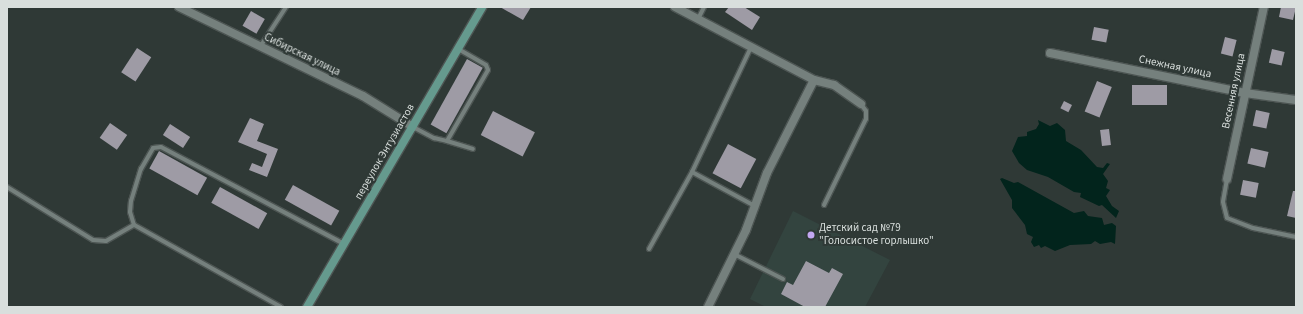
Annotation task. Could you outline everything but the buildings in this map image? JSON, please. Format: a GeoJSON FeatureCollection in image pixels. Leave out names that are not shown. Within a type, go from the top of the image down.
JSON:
{"type":"FeatureCollection","features":[{"type":"Feature","properties":{"kind":"main road","name":"переулок Энтузиастов"},"geometry":{"type":"LineString","coordinates":[[307,307],[482,7]]}},
{"type":"Feature","properties":{"kind":"street","name":"Сибирская улица"},"geometry":{"type":"LineString","coordinates":[[179,7],[363,96],[413,127]]}},
{"type":"Feature","properties":{"kind":"street"},"geometry":{"type":"LineString","coordinates":[[675,7],[814,80],[834,86],[861,104]]}},
{"type":"Feature","properties":{"kind":"street","name":"Весенняя улица"},"geometry":{"type":"LineString","coordinates":[[1227,179],[1264,7]]}},
{"type":"Feature","properties":{"kind":"street","name":"Снежная улица"},"geometry":{"type":"LineString","coordinates":[[1050,53],[1245,93],[1296,100]]}},
{"type":"Feature","properties":{"kind":"street"},"geometry":{"type":"LineString","coordinates":[[708,307],[734,254],[755,206],[767,173],[814,80]]}},
{"type":"Feature","properties":{"kind":"lane"},"geometry":{"type":"LineString","coordinates":[[260,47],[286,7]]}},
{"type":"Feature","properties":{"kind":"lane"},"geometry":{"type":"LineString","coordinates":[[698,20],[704,7]]}},
{"type":"Feature","properties":{"kind":"lane"},"geometry":{"type":"LineString","coordinates":[[649,249],[692,172],[751,47]]}},
{"type":"Feature","properties":{"kind":"lane"},"geometry":{"type":"LineString","coordinates":[[447,141],[488,70],[486,65],[458,49]]}},
{"type":"Feature","properties":{"kind":"lane"},"geometry":{"type":"LineString","coordinates":[[824,205],[866,119],[866,111],[861,104]]}},
{"type":"Feature","properties":{"kind":"lane"},"geometry":{"type":"LineString","coordinates":[[413,127],[434,138],[473,149]]}},
{"type":"Feature","properties":{"kind":"lane"},"geometry":{"type":"LineString","coordinates":[[281,307],[134,225],[130,212],[138,177],[151,150],[158,146],[344,244]]}},
{"type":"Feature","properties":{"kind":"lane"},"geometry":{"type":"LineString","coordinates":[[692,172],[755,206]]}},
{"type":"Feature","properties":{"kind":"lane"},"geometry":{"type":"LineString","coordinates":[[1227,179],[1223,202],[1227,218],[1253,228],[1296,237]]}},
{"type":"Feature","properties":{"kind":"lane"},"geometry":{"type":"LineString","coordinates":[[7,187],[93,240],[106,241],[134,225]]}},
{"type":"Feature","properties":{"kind":"lane"},"geometry":{"type":"LineString","coordinates":[[734,254],[783,279]]}},
{"type":"Feature","properties":{"kind":"shaded area"},"geometry":{"type":"Polygon","coordinates":[[[1038,120],[1050,126],[1057,123],[1065,130],[1066,141],[1081,150],[1097,167],[1103,168],[1107,163],[1110,164],[1103,174],[1108,181],[1106,188],[1110,190],[1106,196],[1112,206],[1119,211],[1116,218],[1102,205],[1099,206],[1080,197],[1081,193],[1074,192],[1048,177],[1027,170],[1019,163],[1012,151],[1018,137],[1027,136],[1027,132],[1036,129],[1039,124],[1038,120]]]}},
{"type":"Feature","properties":{"kind":"shaded area"},"geometry":{"type":"Polygon","coordinates":[[[1002,178],[1014,183],[1018,182],[1074,213],[1084,211],[1088,216],[1102,218],[1104,225],[1112,223],[1116,226],[1115,244],[1111,242],[1100,244],[1095,241],[1091,244],[1070,245],[1055,251],[1045,246],[1041,248],[1039,245],[1034,247],[1031,242],[1033,237],[1027,234],[1025,225],[1012,208],[1012,200],[1000,179],[1002,178]]]}},
{"type":"Feature","properties":{"kind":"shaded area","name":"Детский сад №79 \"Голосистое горлышко\""},"geometry":{"type":"Polygon","coordinates":[[[793,211],[890,260],[865,307],[766,307],[750,299],[793,211]]]}},
{"type":"Feature","properties":{"kind":"place","name":"Детский сад №79 \"Голосистое горлышко\""},"geometry":{"type":"Point","coordinates":[811,235]}}]}
